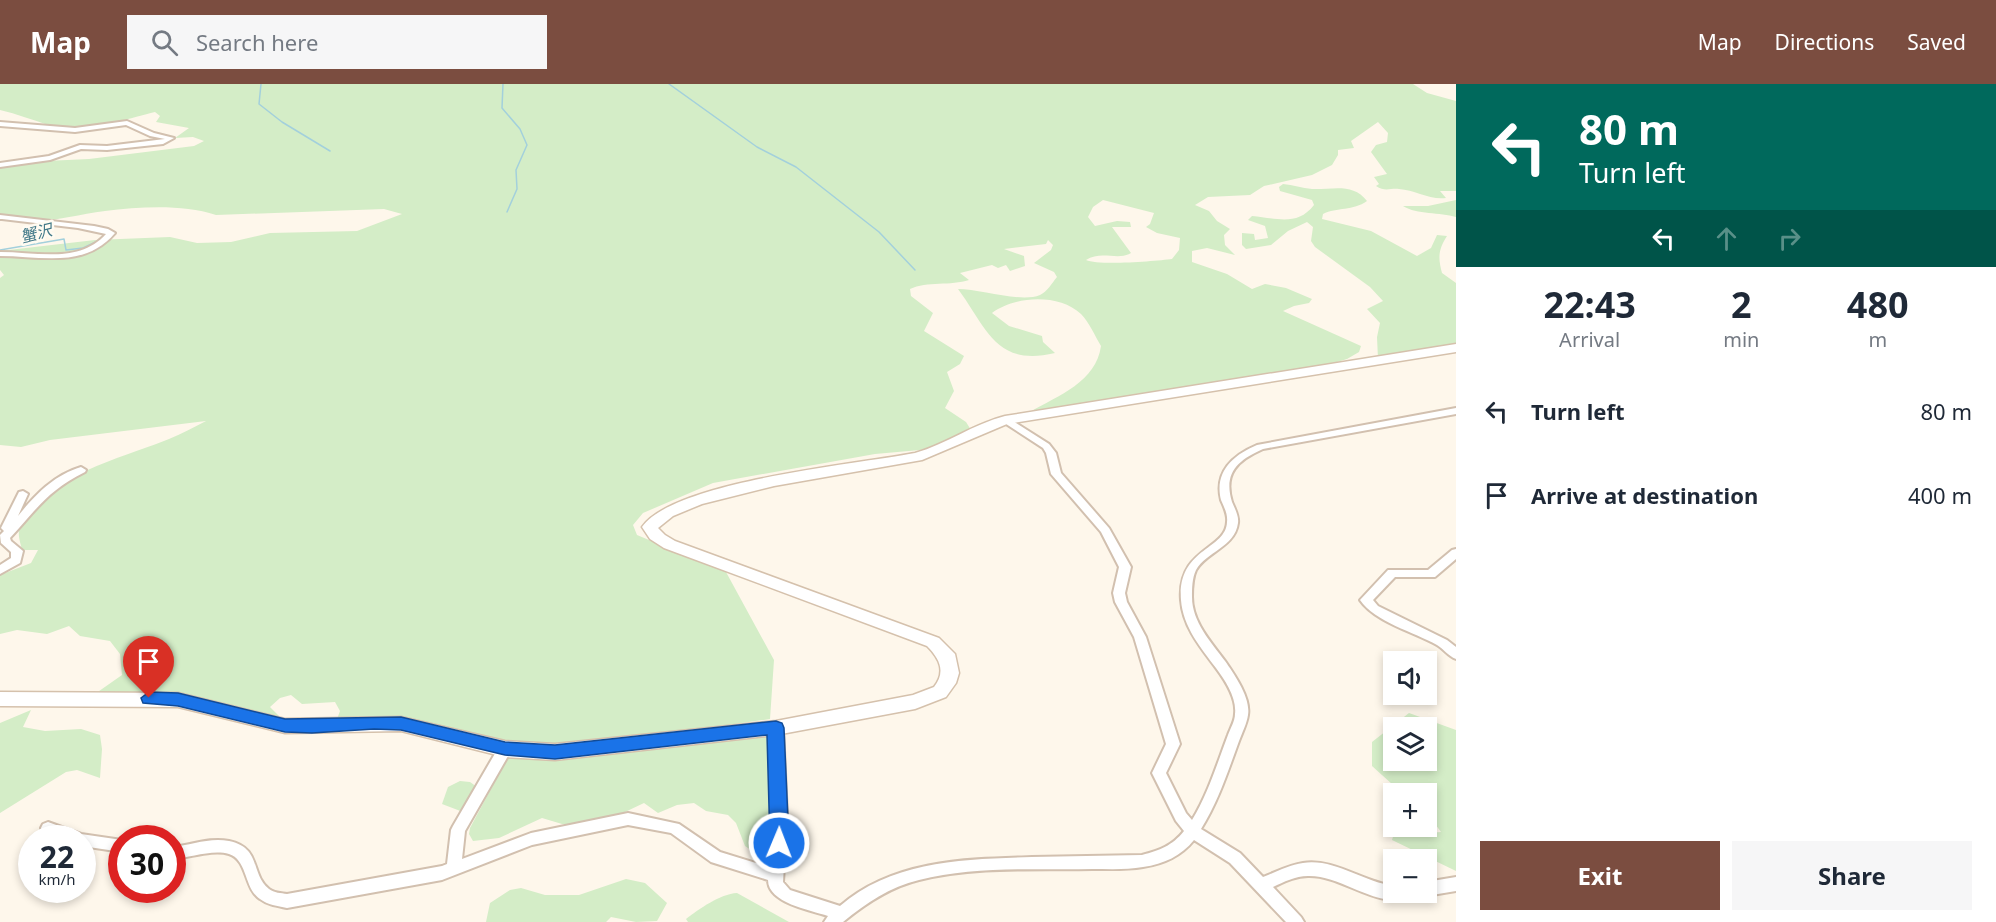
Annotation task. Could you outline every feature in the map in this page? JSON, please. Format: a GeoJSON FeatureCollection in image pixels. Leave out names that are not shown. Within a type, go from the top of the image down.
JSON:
{"type":"FeatureCollection","features":[{"type":"Feature","properties":{"kind":"street"},"geometry":{"type":"LineString","coordinates":[[0,124],[75,130],[121,122],[152,135],[171,138],[163,142],[107,148],[80,147],[50,158],[0,165]]}},
{"type":"Feature","properties":{"kind":"street"},"geometry":{"type":"LineString","coordinates":[[0,254],[39,256],[85,253],[93,251],[111,233],[101,227],[32,223],[2,217]]}},
{"type":"Feature","properties":{"kind":"street"},"geometry":{"type":"LineString","coordinates":[[0,699],[178,700],[285,726],[312,727],[374,722],[401,724],[505,748],[555,752],[776,728],[929,698],[940,692],[947,683],[950,673],[946,654],[922,637],[666,543],[651,533],[650,527],[654,522],[696,501],[737,488],[933,453],[985,426],[1005,420],[1456,348]]}},
{"type":"Feature","properties":{"kind":"street"},"geometry":{"type":"LineString","coordinates":[[776,728],[780,816],[774,875],[778,889],[785,895],[837,918],[880,887],[914,873],[962,865],[1142,861],[1168,854],[1180,846],[1192,831],[1242,714],[1242,702],[1235,688],[1194,630],[1187,594],[1187,580],[1195,562],[1228,535],[1233,527],[1233,517],[1223,487],[1228,468],[1237,459],[1260,447],[1456,411]]}},
{"type":"Feature","properties":{"kind":"street"},"geometry":{"type":"LineString","coordinates":[[1005,420],[1046,446],[1051,453],[1056,474],[1105,530],[1125,567],[1119,592],[1121,602],[1140,636],[1173,744],[1159,774],[1181,817],[1192,831],[1234,858],[1296,922]]}},
{"type":"Feature","properties":{"kind":"street"},"geometry":{"type":"LineString","coordinates":[[4,537],[41,494],[57,482],[81,470]]}},
{"type":"Feature","properties":{"kind":"street"},"geometry":{"type":"LineString","coordinates":[[0,570],[16,560],[18,555],[4,537],[4,531],[23,494]]}},
{"type":"Feature","properties":{"kind":"street"},"geometry":{"type":"LineString","coordinates":[[1456,553],[1431,574],[1392,573],[1366,600],[1374,609],[1443,643],[1456,654]]}},
{"type":"Feature","properties":{"kind":"street"},"geometry":{"type":"LineString","coordinates":[[454,868],[453,856],[458,830],[505,748]]}},
{"type":"Feature","properties":{"kind":"street"},"geometry":{"type":"LineString","coordinates":[[186,851],[219,847],[237,849],[248,860],[254,884],[267,895],[280,901],[434,875],[531,839],[635,819],[674,828],[716,857],[774,875]]}},
{"type":"Feature","properties":{"kind":"street"},"geometry":{"type":"LineString","coordinates":[[1260,885],[1307,869],[1353,882],[1383,894]]}},
{"type":"Feature","properties":{"kind":"street"},"geometry":{"type":"LineString","coordinates":[[1437,887],[1456,884]]}},
{"type":"Feature","properties":{"kind":"green space"},"geometry":{"type":"Polygon","coordinates":[[[0,84],[1413,84],[1427,93],[1456,101],[1456,191],[1440,191],[1446,198],[1440,198],[1376,186],[1379,184],[1374,177],[1387,174],[1371,152],[1376,145],[1387,142],[1388,133],[1378,122],[1351,141],[1354,148],[1338,150],[1338,155],[1332,165],[1312,175],[1264,186],[1250,195],[1208,197],[1195,205],[1209,211],[1217,221],[1230,229],[1224,235],[1225,245],[1235,255],[1207,248],[1192,251],[1192,262],[1227,274],[1252,289],[1265,284],[1286,288],[1312,299],[1309,303],[1283,311],[1361,346],[1359,352],[1347,359],[1317,368],[1030,412],[1064,393],[1092,369],[1101,346],[1092,329],[1081,314],[1061,303],[1036,299],[1012,303],[992,313],[1009,326],[1042,336],[1043,342],[1055,353],[1035,356],[1019,354],[995,341],[958,289],[1022,297],[1040,295],[1057,277],[1054,272],[1034,263],[1051,250],[1053,245],[1048,240],[1046,244],[1004,249],[1024,256],[1025,266],[1010,271],[1006,265],[998,268],[992,265],[960,273],[969,280],[924,285],[910,289],[911,296],[933,313],[924,331],[964,356],[960,364],[947,372],[954,391],[945,408],[966,422],[971,430],[942,445],[920,450],[875,454],[713,483],[643,513],[633,525],[637,535],[726,572],[774,660],[770,719],[590,745],[518,745],[336,722],[340,711],[335,702],[302,704],[291,695],[280,698],[270,707],[279,716],[277,722],[166,693],[92,696],[122,675],[120,654],[110,641],[80,636],[69,626],[47,634],[17,630],[0,634],[0,575],[31,563],[38,550],[22,550],[19,531],[27,513],[41,498],[60,484],[83,472],[169,439],[206,421],[50,440],[21,447],[0,445],[0,278],[4,275],[0,270],[0,251],[95,240],[170,237],[197,243],[231,242],[270,233],[357,231],[402,214],[384,209],[216,215],[189,209],[161,207],[105,211],[53,220],[14,219],[0,215],[0,166],[24,162],[89,159],[194,146],[204,141],[193,137],[175,138],[189,128],[156,122],[160,116],[155,112],[101,125],[59,128],[0,110],[0,84]],[[1103,200],[1093,207],[1088,217],[1095,226],[1117,221],[1130,222],[1131,227],[1112,227],[1131,253],[1121,256],[1098,256],[1086,260],[1115,263],[1172,259],[1179,250],[1180,238],[1157,233],[1146,227],[1150,224],[1154,213],[1103,200]]]}},
{"type":"Feature","properties":{"kind":"green space"},"geometry":{"type":"Polygon","coordinates":[[[1283,184],[1312,189],[1341,188],[1355,191],[1367,201],[1323,214],[1322,219],[1371,231],[1417,256],[1431,248],[1437,235],[1447,236],[1439,258],[1442,273],[1456,283],[1456,347],[1378,359],[1377,337],[1380,323],[1367,309],[1383,301],[1370,287],[1315,247],[1311,241],[1313,227],[1307,222],[1288,231],[1271,245],[1246,249],[1242,245],[1242,233],[1254,234],[1255,240],[1268,238],[1265,226],[1248,220],[1252,216],[1293,219],[1307,212],[1314,205],[1312,200],[1280,191],[1279,187],[1283,184]]]}},
{"type":"Feature","properties":{"kind":"green space"},"geometry":{"type":"Polygon","coordinates":[[[1456,200],[1456,217],[1415,211],[1403,206],[1428,206],[1456,200]]]}},
{"type":"Feature","properties":{"kind":"green space"},"geometry":{"type":"Polygon","coordinates":[[[31,710],[23,727],[45,731],[81,729],[100,735],[102,749],[100,778],[77,770],[66,772],[0,813],[0,723],[31,710]]]}},
{"type":"Feature","properties":{"kind":"green space"},"geometry":{"type":"Polygon","coordinates":[[[1409,713],[1420,717],[1404,717],[1409,713]]]}},
{"type":"Feature","properties":{"kind":"green space"},"geometry":{"type":"Polygon","coordinates":[[[1437,723],[1456,730],[1456,871],[1437,862],[1437,849],[1411,849],[1392,840],[1393,837],[1437,837],[1437,832],[1441,832],[1437,827],[1437,783],[1391,783],[1372,766],[1372,742],[1383,733],[1383,771],[1437,771],[1437,723]]]}},
{"type":"Feature","properties":{"kind":"green space"},"geometry":{"type":"Polygon","coordinates":[[[770,736],[768,790],[774,828],[772,839],[757,854],[745,846],[736,823],[728,815],[706,811],[694,803],[677,805],[658,813],[644,803],[625,812],[578,824],[562,824],[542,818],[499,838],[473,841],[469,834],[470,828],[508,757],[574,757],[770,736]]]}},
{"type":"Feature","properties":{"kind":"green space"},"geometry":{"type":"Polygon","coordinates":[[[460,781],[470,782],[477,787],[463,812],[442,804],[448,787],[460,781]]]}},
{"type":"Feature","properties":{"kind":"green space"},"geometry":{"type":"Polygon","coordinates":[[[626,879],[645,883],[667,903],[657,921],[636,922],[611,917],[606,922],[486,922],[490,903],[510,890],[521,888],[545,895],[579,895],[626,879]]]}},
{"type":"Feature","properties":{"kind":"green space"},"geometry":{"type":"Polygon","coordinates":[[[737,893],[789,922],[688,922],[686,919],[717,899],[737,893]]]}},
{"type":"Feature","properties":{"kind":"waterway"},"geometry":{"type":"LineString","coordinates":[[261,84],[259,104],[282,122],[330,151]]}},
{"type":"Feature","properties":{"kind":"waterway"},"geometry":{"type":"LineString","coordinates":[[503,84],[502,108],[520,129],[527,145],[516,170],[517,189],[507,212]]}},
{"type":"Feature","properties":{"kind":"waterway"},"geometry":{"type":"LineString","coordinates":[[669,84],[757,147],[796,167],[879,232],[915,270]]}},
{"type":"Feature","properties":{"kind":"waterway","name":"蟹沢"},"geometry":{"type":"LineString","coordinates":[[0,250],[64,239],[66,250],[83,248],[98,241]]}},
{"type":"Feature","properties":{"kind":"route"},"geometry":{"type":"LineString","coordinates":[[149,698],[178,700],[285,726],[312,727],[374,722],[401,724],[432,729],[505,748],[555,752],[776,728],[779,843]]}}]}
